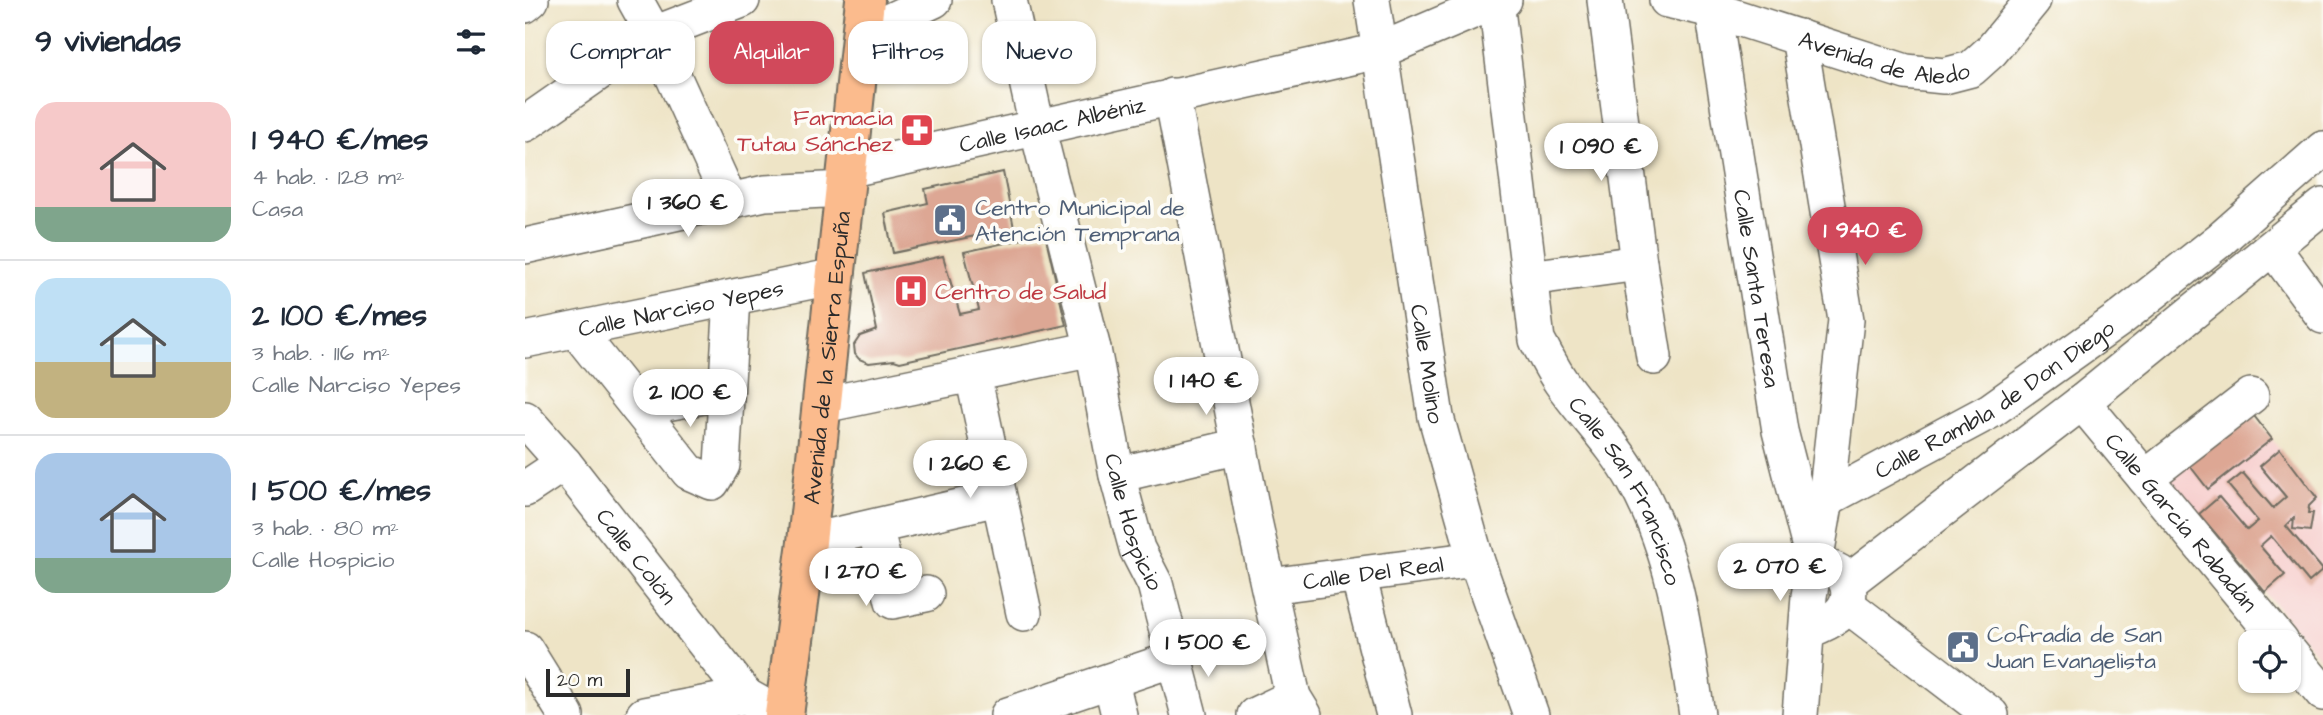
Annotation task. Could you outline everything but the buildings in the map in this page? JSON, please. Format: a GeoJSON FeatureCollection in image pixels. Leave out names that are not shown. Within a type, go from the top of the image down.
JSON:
{"type":"FeatureCollection","features":[{"type":"Feature","properties":{"kind":"main road","name":"Avenida de la Sierra Espuña"},"geometry":{"type":"LineString","coordinates":[[781,715],[807,542],[863,17]]}},
{"type":"Feature","properties":{"kind":"street"},"geometry":{"type":"LineString","coordinates":[[525,5],[531,0]]}},
{"type":"Feature","properties":{"kind":"street"},"geometry":{"type":"LineString","coordinates":[[635,0],[647,21]]}},
{"type":"Feature","properties":{"kind":"street"},"geometry":{"type":"LineString","coordinates":[[688,21],[742,0]]}},
{"type":"Feature","properties":{"kind":"street"},"geometry":{"type":"LineString","coordinates":[[863,17],[935,0]]}},
{"type":"Feature","properties":{"kind":"street","name":"Calle Hospicio"},"geometry":{"type":"LineString","coordinates":[[1009,0],[1037,127],[1093,349],[1117,475],[1137,549],[1155,584],[1189,715]]}},
{"type":"Feature","properties":{"kind":"street","name":"Calle Molino"},"geometry":{"type":"LineString","coordinates":[[1372,0],[1436,417],[1476,559],[1531,715]]}},
{"type":"Feature","properties":{"kind":"street"},"geometry":{"type":"LineString","coordinates":[[1605,0],[1654,357]]}},
{"type":"Feature","properties":{"kind":"street","name":"Avenida de Aledo"},"geometry":{"type":"LineString","coordinates":[[1667,0],[1713,10],[1906,72],[1944,76],[1971,69],[1991,51],[2033,0]]}},
{"type":"Feature","properties":{"kind":"street"},"geometry":{"type":"LineString","coordinates":[[1379,51],[1500,1]]}},
{"type":"Feature","properties":{"kind":"street","name":"Calle San Francisco"},"geometry":{"type":"LineString","coordinates":[[1500,1],[1537,340],[1561,382],[1601,430],[1635,480],[1664,544],[1683,615],[1697,715]]}},
{"type":"Feature","properties":{"kind":"street","name":"Calle Santa Teresa"},"geometry":{"type":"LineString","coordinates":[[1713,10],[1780,431],[1814,563]]}},
{"type":"Feature","properties":{"kind":"street"},"geometry":{"type":"LineString","coordinates":[[1799,37],[1846,320],[1826,499],[1809,596],[1800,715]]}},
{"type":"Feature","properties":{"kind":"street","name":"Calle Isaac Albéniz"},"geometry":{"type":"LineString","coordinates":[[525,246],[765,193],[846,179],[1037,127],[1379,51]]}},
{"type":"Feature","properties":{"kind":"street"},"geometry":{"type":"LineString","coordinates":[[525,124],[582,84]]}},
{"type":"Feature","properties":{"kind":"street"},"geometry":{"type":"LineString","coordinates":[[677,84],[730,201]]}},
{"type":"Feature","properties":{"kind":"street"},"geometry":{"type":"LineString","coordinates":[[1172,96],[1269,586],[1299,706],[1255,715]]}},
{"type":"Feature","properties":{"kind":"street","name":"Calle Rambla de Don Diego"},"geometry":{"type":"LineString","coordinates":[[1826,499],[1990,411],[2118,320],[2221,239],[2323,149]]}},
{"type":"Feature","properties":{"kind":"street","name":"Calle Rambla de Don Diego"},"geometry":{"type":"LineString","coordinates":[[1807,631],[1834,619],[1847,594],[2323,206]]}},
{"type":"Feature","properties":{"kind":"street"},"geometry":{"type":"LineString","coordinates":[[2273,248],[2323,316]]}},
{"type":"Feature","properties":{"kind":"street"},"geometry":{"type":"LineString","coordinates":[[1529,278],[1639,263]]}},
{"type":"Feature","properties":{"kind":"street","name":"Calle Narciso Yepes"},"geometry":{"type":"LineString","coordinates":[[525,340],[836,276]]}},
{"type":"Feature","properties":{"kind":"street"},"geometry":{"type":"LineString","coordinates":[[576,330],[689,472],[712,482],[722,465],[732,298]]}},
{"type":"Feature","properties":{"kind":"street"},"geometry":{"type":"LineString","coordinates":[[823,405],[1093,349]]}},
{"type":"Feature","properties":{"kind":"street"},"geometry":{"type":"LineString","coordinates":[[973,375],[1024,613]]}},
{"type":"Feature","properties":{"kind":"street"},"geometry":{"type":"LineString","coordinates":[[638,408],[726,392]]}},
{"type":"Feature","properties":{"kind":"street"},"geometry":{"type":"LineString","coordinates":[[2145,478],[2251,396]]}},
{"type":"Feature","properties":{"kind":"street","name":"Calle García Rabadán"},"geometry":{"type":"LineString","coordinates":[[2082,402],[2271,630]]}},
{"type":"Feature","properties":{"kind":"street","name":"Calle Colón"},"geometry":{"type":"LineString","coordinates":[[525,419],[564,463],[746,696]]}},
{"type":"Feature","properties":{"kind":"street"},"geometry":{"type":"LineString","coordinates":[[1117,475],[1240,446]]}},
{"type":"Feature","properties":{"kind":"street"},"geometry":{"type":"LineString","coordinates":[[525,489],[564,463]]}},
{"type":"Feature","properties":{"kind":"street"},"geometry":{"type":"LineString","coordinates":[[807,542],[998,498]]}},
{"type":"Feature","properties":{"kind":"street"},"geometry":{"type":"LineString","coordinates":[[875,527],[893,601],[926,594]]}},
{"type":"Feature","properties":{"kind":"street","name":"Calle Del Real"},"geometry":{"type":"LineString","coordinates":[[1269,586],[1476,559]]}},
{"type":"Feature","properties":{"kind":"street"},"geometry":{"type":"LineString","coordinates":[[1814,563],[1838,572],[1847,594],[1991,715]]}},
{"type":"Feature","properties":{"kind":"street"},"geometry":{"type":"LineString","coordinates":[[1358,575],[1394,715]]}},
{"type":"Feature","properties":{"kind":"street"},"geometry":{"type":"LineString","coordinates":[[525,649],[566,715]]}},
{"type":"Feature","properties":{"kind":"street"},"geometry":{"type":"LineString","coordinates":[[1008,715],[1174,659]]}},
{"type":"Feature","properties":{"kind":"street"},"geometry":{"type":"LineString","coordinates":[[2301,666],[2323,693]]}},
{"type":"Feature","properties":{"kind":"street"},"geometry":{"type":"LineString","coordinates":[[1111,681],[1119,715]]}},
{"type":"Feature","properties":{"kind":"street"},"geometry":{"type":"LineString","coordinates":[[644,715],[746,696],[781,715]]}},
{"type":"Feature","properties":{"kind":"shaded area"},"geometry":{"type":"Polygon","coordinates":[[[2251,412],[2323,506],[2323,662],[2301,636],[2301,630],[2296,630],[2168,477],[2251,412]]]}},
{"type":"Feature","properties":{"kind":"place","name":"Farmacia Tutau Sánchez"},"geometry":{"type":"Point","coordinates":[917,130]}},
{"type":"Feature","properties":{"kind":"place","name":"Centro Municipal de Atención Temprana"},"geometry":{"type":"Point","coordinates":[950,220]}},
{"type":"Feature","properties":{"kind":"place","name":"Centro de Salud"},"geometry":{"type":"Point","coordinates":[911,291]}},
{"type":"Feature","properties":{"kind":"place","name":"Cofradía de San Juan Evangelista"},"geometry":{"type":"Point","coordinates":[1963,647]}}]}
